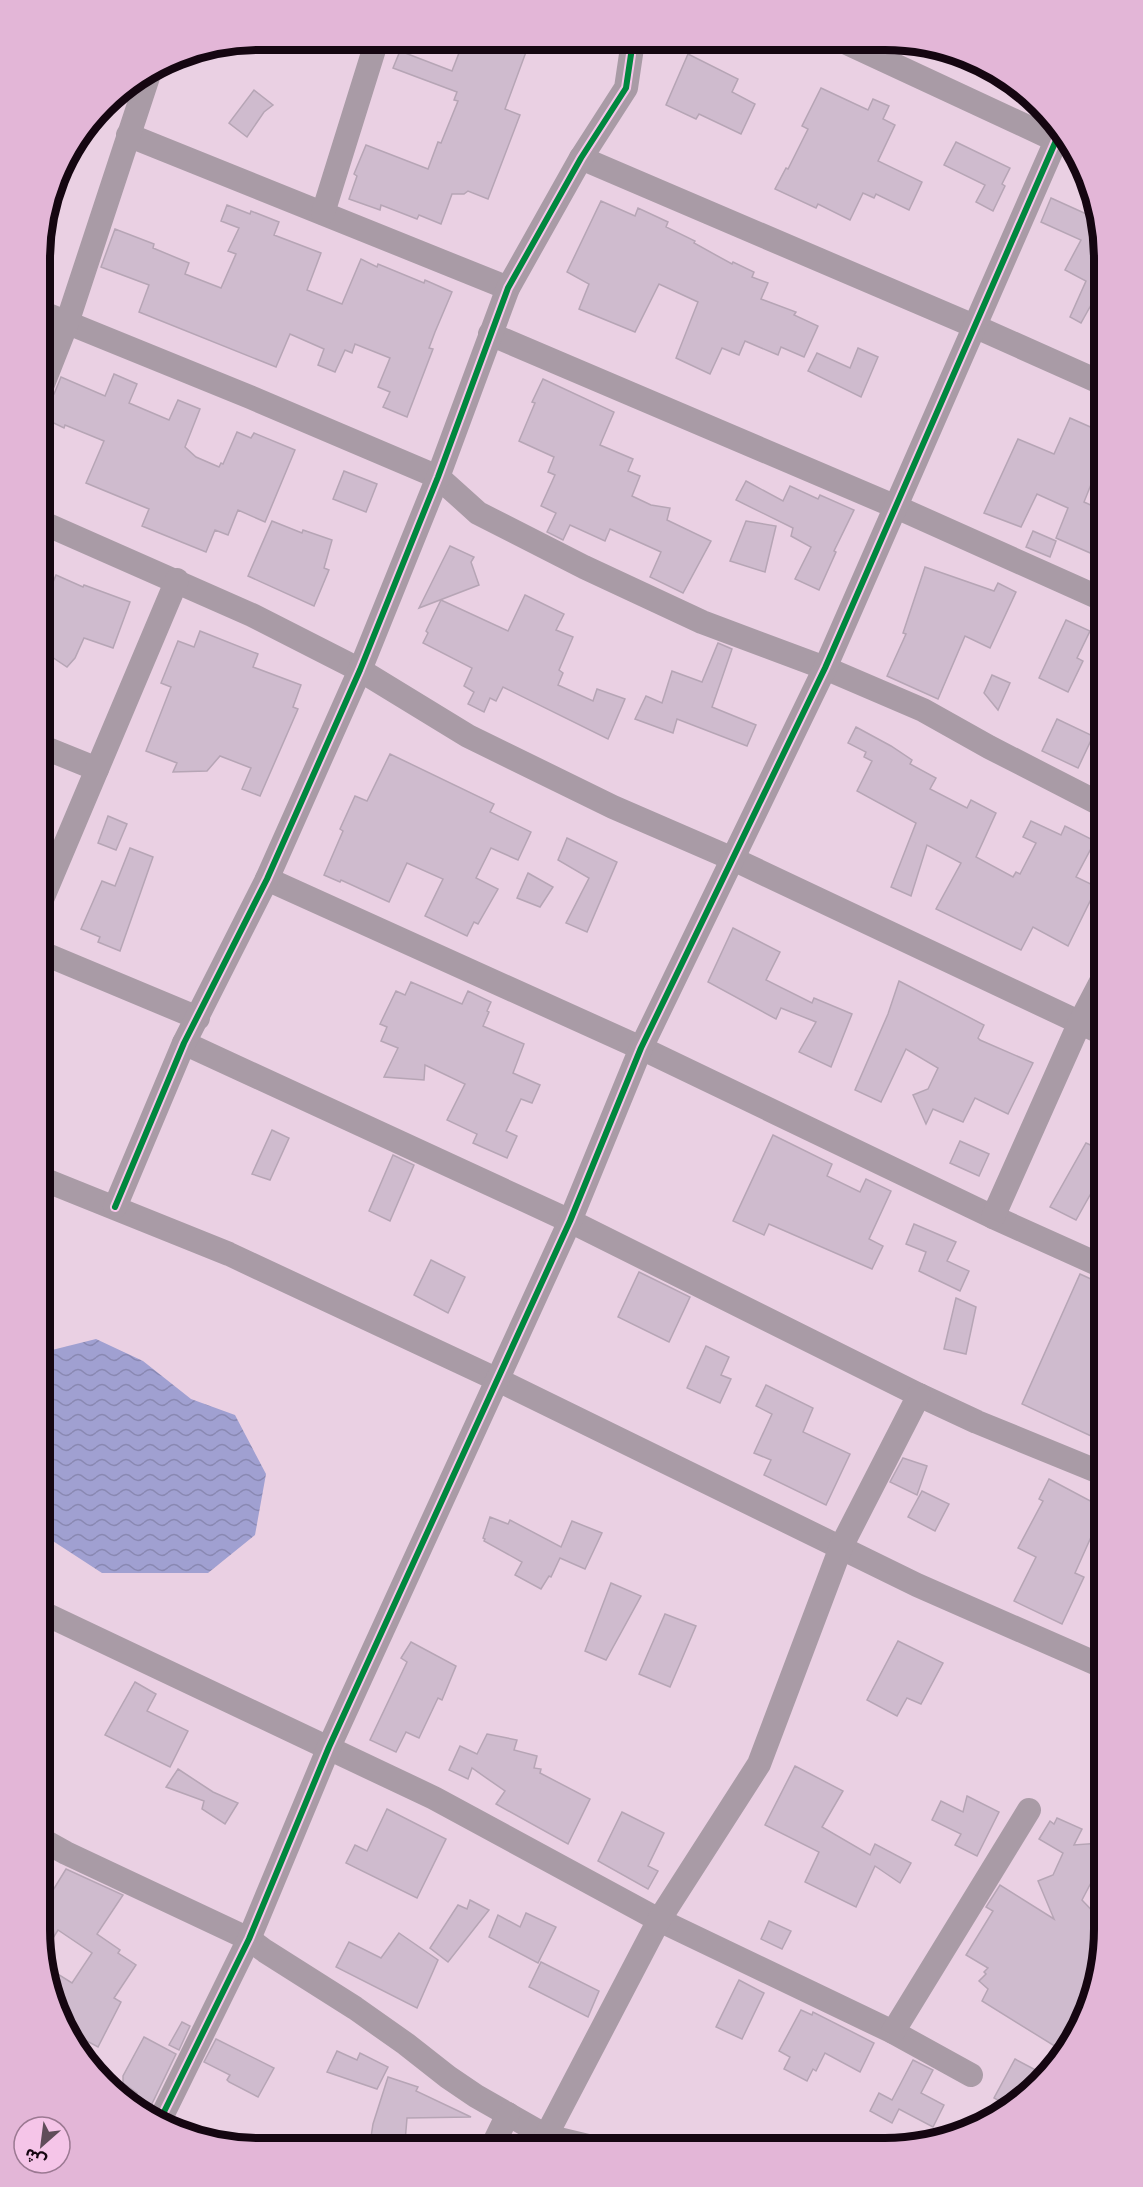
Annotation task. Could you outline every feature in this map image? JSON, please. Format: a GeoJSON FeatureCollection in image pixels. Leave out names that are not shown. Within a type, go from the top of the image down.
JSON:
{"type":"FeatureCollection","features":[{"type":"Feature","properties":{"kind":"street"},"geometry":{"type":"LineString","coordinates":[[323,213],[374,50]]}},
{"type":"Feature","properties":{"kind":"street"},"geometry":{"type":"LineString","coordinates":[[115,1207],[184,1043],[267,879],[360,670],[438,477],[508,288],[581,158],[626,88],[632,50]]}},
{"type":"Feature","properties":{"kind":"street"},"geometry":{"type":"LineString","coordinates":[[862,50],[1055,138]]}},
{"type":"Feature","properties":{"kind":"street"},"geometry":{"type":"LineString","coordinates":[[50,366],[67,323],[146,82]]}},
{"type":"Feature","properties":{"kind":"street"},"geometry":{"type":"LineString","coordinates":[[128,135],[508,288]]}},
{"type":"Feature","properties":{"kind":"street"},"geometry":{"type":"LineString","coordinates":[[163,2114],[249,1939],[329,1747],[570,1221],[641,1048],[825,668],[894,506],[1058,142]]}},
{"type":"Feature","properties":{"kind":"street"},"geometry":{"type":"LineString","coordinates":[[581,158],[1094,380]]}},
{"type":"Feature","properties":{"kind":"street"},"geometry":{"type":"LineString","coordinates":[[50,316],[438,477],[478,513],[584,567],[702,622],[825,668],[923,710],[1094,801]]}},
{"type":"Feature","properties":{"kind":"street"},"geometry":{"type":"LineString","coordinates":[[490,334],[894,506],[1094,595]]}},
{"type":"Feature","properties":{"kind":"street"},"geometry":{"type":"LineString","coordinates":[[50,526],[177,580],[252,615],[360,670],[468,736],[613,807],[734,859],[1094,1029]]}},
{"type":"Feature","properties":{"kind":"street"},"geometry":{"type":"LineString","coordinates":[[50,880],[177,580]]}},
{"type":"Feature","properties":{"kind":"street"},"geometry":{"type":"LineString","coordinates":[[50,750],[97,770]]}},
{"type":"Feature","properties":{"kind":"street"},"geometry":{"type":"LineString","coordinates":[[267,879],[641,1048],[993,1217],[1093,1262]]}},
{"type":"Feature","properties":{"kind":"street"},"geometry":{"type":"LineString","coordinates":[[50,956],[198,1018]]}},
{"type":"Feature","properties":{"kind":"street"},"geometry":{"type":"LineString","coordinates":[[993,1217],[1094,996]]}},
{"type":"Feature","properties":{"kind":"street"},"geometry":{"type":"LineString","coordinates":[[184,1043],[570,1221],[919,1395],[977,1422],[1093,1470]]}},
{"type":"Feature","properties":{"kind":"street"},"geometry":{"type":"LineString","coordinates":[[50,1182],[229,1254],[496,1379],[928,1589],[1093,1662]]}},
{"type":"Feature","properties":{"kind":"street"},"geometry":{"type":"LineString","coordinates":[[546,2136],[659,1920],[759,1764],[841,1547],[919,1395]]}},
{"type":"Feature","properties":{"kind":"street"},"geometry":{"type":"LineString","coordinates":[[50,1616],[435,1798],[659,1920],[892,2032],[971,2075]]}},
{"type":"Feature","properties":{"kind":"street"},"geometry":{"type":"LineString","coordinates":[[892,2032],[1029,1810]]}},
{"type":"Feature","properties":{"kind":"street"},"geometry":{"type":"LineString","coordinates":[[50,1844],[249,1939],[389,2032],[448,2077],[546,2136],[554,2138]]}},
{"type":"Feature","properties":{"kind":"street"},"geometry":{"type":"LineString","coordinates":[[496,2138],[508,2114]]}},
{"type":"Feature","properties":{"kind":"water"},"geometry":{"type":"Polygon","coordinates":[[[96,1339],[143,1361],[191,1399],[235,1415],[266,1474],[255,1535],[208,1573],[102,1573],[50,1539],[50,1350],[96,1339]]]}},
{"type":"Feature","properties":{"kind":"building"},"geometry":{"type":"Polygon","coordinates":[[[460,50],[521,50],[526,52],[505,109],[520,115],[488,199],[468,191],[464,194],[452,194],[441,224],[419,215],[417,219],[381,205],[380,210],[349,199],[357,176],[354,174],[366,145],[428,169],[458,101],[454,100],[457,92],[393,68],[400,51],[452,71],[460,50]]]}},
{"type":"Feature","properties":{"kind":"building"},"geometry":{"type":"Polygon","coordinates":[[[688,54],[738,79],[732,92],[755,104],[741,134],[699,114],[696,119],[666,105],[688,54]]]}},
{"type":"Feature","properties":{"kind":"building"},"geometry":{"type":"Polygon","coordinates":[[[821,88],[868,110],[873,99],[889,106],[883,119],[895,125],[878,161],[922,182],[909,210],[876,194],[874,198],[863,193],[850,220],[818,204],[816,208],[775,189],[808,129],[802,126],[821,88]]]}},
{"type":"Feature","properties":{"kind":"building"},"geometry":{"type":"Polygon","coordinates":[[[254,90],[273,105],[264,112],[247,137],[229,123],[254,90]]]}},
{"type":"Feature","properties":{"kind":"building"},"geometry":{"type":"Polygon","coordinates":[[[956,142],[1010,168],[1002,184],[1005,186],[993,211],[976,202],[985,185],[944,165],[956,142]]]}},
{"type":"Feature","properties":{"kind":"building"},"geometry":{"type":"Polygon","coordinates":[[[1051,198],[1088,215],[1094,258],[1094,300],[1081,323],[1070,317],[1086,281],[1065,270],[1081,240],[1041,222],[1051,198]]]}},
{"type":"Feature","properties":{"kind":"building"},"geometry":{"type":"Polygon","coordinates":[[[601,201],[635,216],[638,208],[668,222],[666,227],[695,241],[694,243],[732,264],[733,262],[754,272],[752,277],[768,283],[761,299],[796,312],[794,315],[818,326],[804,357],[781,347],[778,355],[745,341],[739,355],[722,348],[710,374],[676,358],[698,302],[659,284],[635,332],[579,309],[589,284],[567,272],[601,201]]]}},
{"type":"Feature","properties":{"kind":"building"},"geometry":{"type":"Polygon","coordinates":[[[227,205],[279,222],[274,235],[321,253],[307,290],[342,304],[361,259],[424,283],[425,280],[452,292],[429,348],[433,349],[407,417],[383,407],[390,392],[378,387],[390,358],[355,344],[352,353],[345,350],[335,372],[318,365],[324,349],[290,334],[276,367],[139,312],[149,285],[101,267],[115,229],[154,244],[153,248],[189,263],[185,274],[221,288],[236,254],[228,251],[239,228],[221,221],[227,205]]]}},
{"type":"Feature","properties":{"kind":"building"},"geometry":{"type":"Polygon","coordinates":[[[858,348],[878,357],[861,397],[808,371],[817,353],[850,368],[858,348]]]}},
{"type":"Feature","properties":{"kind":"building"},"geometry":{"type":"Polygon","coordinates":[[[114,374],[137,384],[129,403],[169,420],[178,400],[200,409],[185,447],[196,457],[219,467],[221,463],[223,464],[237,432],[251,438],[254,433],[295,450],[265,522],[238,510],[228,535],[215,530],[206,552],[142,526],[149,509],[86,483],[104,441],[50,421],[50,399],[61,377],[105,396],[114,374]]]}},
{"type":"Feature","properties":{"kind":"building"},"geometry":{"type":"Polygon","coordinates":[[[543,379],[614,412],[600,445],[633,459],[628,471],[640,476],[632,496],[651,505],[670,508],[667,520],[711,541],[683,593],[650,577],[661,552],[610,529],[605,541],[570,525],[563,540],[547,532],[556,513],[541,506],[555,475],[548,472],[554,457],[519,441],[535,403],[532,402],[543,379]]]}},
{"type":"Feature","properties":{"kind":"building"},"geometry":{"type":"Polygon","coordinates":[[[1070,418],[1094,429],[1094,477],[1084,502],[1094,506],[1094,555],[1056,538],[1068,508],[1037,494],[1021,527],[984,513],[1018,439],[1054,454],[1070,418]]]}},
{"type":"Feature","properties":{"kind":"building"},"geometry":{"type":"Polygon","coordinates":[[[344,471],[377,484],[366,512],[333,499],[344,471]]]}},
{"type":"Feature","properties":{"kind":"building"},"geometry":{"type":"Polygon","coordinates":[[[746,481],[783,501],[790,486],[818,499],[820,495],[854,510],[834,551],[836,552],[819,590],[795,579],[811,547],[791,536],[793,528],[736,500],[746,481]]]}},
{"type":"Feature","properties":{"kind":"building"},"geometry":{"type":"Polygon","coordinates":[[[272,521],[302,533],[303,530],[332,540],[324,568],[329,570],[314,606],[248,576],[272,521]]]}},
{"type":"Feature","properties":{"kind":"building"},"geometry":{"type":"Polygon","coordinates":[[[746,521],[776,526],[765,572],[730,561],[746,521]]]}},
{"type":"Feature","properties":{"kind":"building"},"geometry":{"type":"Polygon","coordinates":[[[1033,531],[1056,541],[1050,557],[1026,547],[1033,531]]]}},
{"type":"Feature","properties":{"kind":"building"},"geometry":{"type":"Polygon","coordinates":[[[450,546],[474,557],[471,562],[479,585],[419,608],[450,546]]]}},
{"type":"Feature","properties":{"kind":"building"},"geometry":{"type":"Polygon","coordinates":[[[925,567],[994,591],[998,583],[1016,592],[990,648],[965,636],[938,699],[887,676],[906,634],[903,633],[925,567]]]}},
{"type":"Feature","properties":{"kind":"building"},"geometry":{"type":"Polygon","coordinates":[[[56,575],[83,587],[84,585],[130,602],[113,648],[84,638],[75,658],[67,667],[50,656],[50,590],[56,575]]]}},
{"type":"Feature","properties":{"kind":"building"},"geometry":{"type":"Polygon","coordinates":[[[525,595],[564,614],[556,630],[573,637],[559,670],[563,673],[558,685],[593,701],[597,689],[625,699],[608,739],[503,687],[496,701],[490,698],[484,712],[468,704],[474,692],[464,686],[472,668],[423,643],[428,633],[426,631],[441,600],[508,631],[525,595]]]}},
{"type":"Feature","properties":{"kind":"building"},"geometry":{"type":"Polygon","coordinates":[[[1066,620],[1090,631],[1077,658],[1083,661],[1068,692],[1039,678],[1066,620]]]}},
{"type":"Feature","properties":{"kind":"building"},"geometry":{"type":"Polygon","coordinates":[[[200,631],[258,654],[253,667],[301,685],[293,707],[298,709],[260,796],[242,789],[251,768],[220,756],[207,771],[173,772],[177,763],[146,751],[171,687],[161,683],[178,641],[194,647],[200,631]]]}},
{"type":"Feature","properties":{"kind":"building"},"geometry":{"type":"Polygon","coordinates":[[[718,643],[732,649],[712,707],[756,725],[747,746],[677,719],[673,733],[635,719],[646,696],[662,703],[672,671],[702,682],[718,643]]]}},
{"type":"Feature","properties":{"kind":"building"},"geometry":{"type":"Polygon","coordinates":[[[992,675],[1010,683],[998,710],[984,693],[992,675]]]}},
{"type":"Feature","properties":{"kind":"building"},"geometry":{"type":"Polygon","coordinates":[[[1057,719],[1093,736],[1078,768],[1042,751],[1057,719]]]}},
{"type":"Feature","properties":{"kind":"building"},"geometry":{"type":"Polygon","coordinates":[[[856,727],[891,746],[912,760],[910,764],[936,778],[930,789],[967,808],[971,800],[996,813],[976,857],[1013,877],[1016,872],[1020,874],[1036,843],[1023,837],[1031,821],[1061,835],[1065,826],[1094,840],[1076,877],[1094,885],[1094,894],[1068,946],[1033,927],[1021,950],[936,909],[961,863],[927,845],[911,896],[891,887],[916,823],[857,791],[872,761],[864,757],[866,752],[848,743],[856,727]]]}},
{"type":"Feature","properties":{"kind":"building"},"geometry":{"type":"Polygon","coordinates":[[[390,754],[494,804],[490,812],[531,832],[518,860],[491,848],[476,878],[498,889],[478,924],[474,922],[467,936],[425,916],[443,879],[407,863],[389,902],[341,880],[340,882],[324,875],[343,831],[340,829],[355,796],[367,801],[390,754]]]}},
{"type":"Feature","properties":{"kind":"building"},"geometry":{"type":"Polygon","coordinates":[[[108,816],[127,824],[116,850],[98,843],[108,816]]]}},
{"type":"Feature","properties":{"kind":"building"},"geometry":{"type":"Polygon","coordinates":[[[567,838],[617,862],[587,932],[566,923],[589,878],[558,860],[567,838]]]}},
{"type":"Feature","properties":{"kind":"building"},"geometry":{"type":"Polygon","coordinates":[[[130,848],[153,857],[120,951],[98,942],[100,937],[81,929],[102,881],[115,886],[130,848]]]}},
{"type":"Feature","properties":{"kind":"building"},"geometry":{"type":"Polygon","coordinates":[[[528,873],[553,887],[540,907],[517,898],[528,873]]]}},
{"type":"Feature","properties":{"kind":"building"},"geometry":{"type":"Polygon","coordinates":[[[733,928],[780,952],[766,980],[812,1003],[814,998],[852,1014],[831,1067],[799,1052],[816,1022],[781,1008],[776,1019],[708,982],[733,928]]]}},
{"type":"Feature","properties":{"kind":"building"},"geometry":{"type":"Polygon","coordinates":[[[899,981],[984,1025],[978,1038],[980,1040],[1033,1063],[1008,1114],[975,1098],[963,1122],[933,1109],[926,1124],[913,1095],[928,1089],[938,1068],[906,1049],[881,1102],[855,1090],[888,1014],[899,981]]]}},
{"type":"Feature","properties":{"kind":"building"},"geometry":{"type":"Polygon","coordinates":[[[411,982],[462,1004],[468,991],[491,1002],[483,1026],[524,1044],[513,1073],[540,1085],[532,1103],[521,1099],[506,1131],[517,1136],[507,1158],[473,1143],[477,1134],[447,1120],[465,1084],[425,1065],[424,1080],[384,1077],[398,1048],[381,1041],[387,1027],[380,1024],[396,991],[405,995],[411,982]]]}},
{"type":"Feature","properties":{"kind":"building"},"geometry":{"type":"Polygon","coordinates":[[[272,1130],[289,1138],[270,1180],[252,1174],[272,1130]]]}},
{"type":"Feature","properties":{"kind":"building"},"geometry":{"type":"Polygon","coordinates":[[[773,1135],[832,1164],[827,1176],[860,1192],[866,1179],[891,1191],[869,1239],[883,1246],[872,1269],[769,1224],[764,1235],[733,1221],[773,1135]]]}},
{"type":"Feature","properties":{"kind":"building"},"geometry":{"type":"Polygon","coordinates":[[[960,1141],[989,1154],[979,1176],[950,1163],[960,1141]]]}},
{"type":"Feature","properties":{"kind":"building"},"geometry":{"type":"Polygon","coordinates":[[[1086,1143],[1093,1146],[1093,1189],[1076,1220],[1050,1207],[1086,1143]]]}},
{"type":"Feature","properties":{"kind":"building"},"geometry":{"type":"Polygon","coordinates":[[[393,1155],[414,1165],[390,1221],[369,1211],[393,1155]]]}},
{"type":"Feature","properties":{"kind":"building"},"geometry":{"type":"Polygon","coordinates":[[[914,1224],[956,1242],[947,1261],[969,1271],[960,1291],[919,1271],[926,1252],[906,1244],[914,1224]]]}},
{"type":"Feature","properties":{"kind":"building"},"geometry":{"type":"Polygon","coordinates":[[[431,1260],[465,1277],[448,1313],[414,1295],[431,1260]]]}},
{"type":"Feature","properties":{"kind":"building"},"geometry":{"type":"Polygon","coordinates":[[[639,1272],[690,1297],[669,1342],[618,1317],[639,1272]]]}},
{"type":"Feature","properties":{"kind":"building"},"geometry":{"type":"Polygon","coordinates":[[[1080,1274],[1093,1280],[1093,1437],[1022,1404],[1080,1274]]]}},
{"type":"Feature","properties":{"kind":"building"},"geometry":{"type":"Polygon","coordinates":[[[956,1298],[976,1307],[966,1354],[944,1349],[956,1298]]]}},
{"type":"Feature","properties":{"kind":"building"},"geometry":{"type":"Polygon","coordinates":[[[706,1346],[729,1357],[721,1375],[731,1379],[720,1403],[687,1388],[706,1346]]]}},
{"type":"Feature","properties":{"kind":"building"},"geometry":{"type":"Polygon","coordinates":[[[766,1385],[813,1408],[803,1432],[850,1454],[826,1505],[764,1475],[771,1460],[754,1453],[772,1414],[756,1406],[766,1385]]]}},
{"type":"Feature","properties":{"kind":"building"},"geometry":{"type":"Polygon","coordinates":[[[903,1458],[927,1466],[917,1495],[890,1482],[903,1458]]]}},
{"type":"Feature","properties":{"kind":"building"},"geometry":{"type":"Polygon","coordinates":[[[1049,1479],[1093,1503],[1093,1532],[1075,1573],[1084,1577],[1062,1624],[1014,1601],[1036,1557],[1018,1548],[1043,1501],[1039,1499],[1049,1479]]]}},
{"type":"Feature","properties":{"kind":"building"},"geometry":{"type":"Polygon","coordinates":[[[922,1491],[949,1504],[935,1531],[908,1517],[922,1491]]]}},
{"type":"Feature","properties":{"kind":"building"},"geometry":{"type":"Polygon","coordinates":[[[490,1517],[508,1524],[510,1520],[561,1547],[572,1521],[602,1533],[585,1569],[560,1558],[551,1577],[549,1576],[541,1589],[515,1575],[522,1562],[484,1541],[490,1517]]]}},
{"type":"Feature","properties":{"kind":"building"},"geometry":{"type":"Polygon","coordinates":[[[611,1583],[641,1596],[606,1660],[585,1651],[611,1583]]]}},
{"type":"Feature","properties":{"kind":"building"},"geometry":{"type":"Polygon","coordinates":[[[665,1614],[696,1626],[670,1687],[639,1674],[665,1614]]]}},
{"type":"Feature","properties":{"kind":"building"},"geometry":{"type":"Polygon","coordinates":[[[898,1641],[943,1663],[921,1704],[907,1698],[897,1716],[867,1700],[898,1641]]]}},
{"type":"Feature","properties":{"kind":"building"},"geometry":{"type":"Polygon","coordinates":[[[411,1642],[456,1666],[442,1700],[438,1698],[419,1738],[406,1732],[396,1752],[370,1740],[407,1662],[401,1658],[411,1642]]]}},
{"type":"Feature","properties":{"kind":"building"},"geometry":{"type":"Polygon","coordinates":[[[135,1682],[156,1694],[147,1711],[188,1731],[170,1767],[105,1735],[135,1682]]]}},
{"type":"Feature","properties":{"kind":"building"},"geometry":{"type":"Polygon","coordinates":[[[487,1734],[517,1740],[514,1750],[537,1756],[534,1768],[541,1769],[540,1773],[590,1799],[568,1844],[496,1804],[505,1791],[472,1768],[468,1779],[449,1770],[460,1746],[477,1754],[487,1734]]]}},
{"type":"Feature","properties":{"kind":"building"},"geometry":{"type":"Polygon","coordinates":[[[795,1766],[843,1791],[822,1827],[870,1855],[875,1844],[911,1863],[900,1883],[875,1866],[856,1907],[805,1882],[819,1852],[765,1825],[795,1766]]]}},
{"type":"Feature","properties":{"kind":"building"},"geometry":{"type":"Polygon","coordinates":[[[178,1769],[213,1792],[238,1803],[225,1824],[202,1809],[204,1801],[166,1787],[178,1769]]]}},
{"type":"Feature","properties":{"kind":"building"},"geometry":{"type":"Polygon","coordinates":[[[967,1796],[999,1812],[977,1856],[955,1845],[961,1834],[932,1820],[941,1801],[963,1812],[967,1796]]]}},
{"type":"Feature","properties":{"kind":"building"},"geometry":{"type":"Polygon","coordinates":[[[387,1809],[446,1839],[417,1898],[346,1863],[355,1845],[367,1851],[387,1809]]]}},
{"type":"Feature","properties":{"kind":"building"},"geometry":{"type":"Polygon","coordinates":[[[622,1812],[664,1833],[648,1866],[658,1871],[648,1889],[598,1861],[622,1812]]]}},
{"type":"Feature","properties":{"kind":"building"},"geometry":{"type":"Polygon","coordinates":[[[1057,1818],[1082,1829],[1074,1845],[1093,1844],[1093,1879],[1082,1900],[1093,1912],[1093,1942],[1089,1969],[1078,2009],[1056,2047],[982,2001],[988,1989],[979,1981],[988,1968],[966,1955],[993,1911],[986,1907],[1000,1885],[1054,1919],[1038,1881],[1053,1875],[1063,1853],[1039,1839],[1050,1821],[1054,1824],[1057,1818]]]}},
{"type":"Feature","properties":{"kind":"building"},"geometry":{"type":"Polygon","coordinates":[[[66,1869],[123,1895],[97,1934],[120,1950],[118,1953],[136,1965],[114,1998],[121,2002],[98,2047],[81,2038],[71,2021],[55,1972],[72,1983],[92,1953],[58,1930],[50,1942],[50,1895],[66,1869]]]}},
{"type":"Feature","properties":{"kind":"building"},"geometry":{"type":"Polygon","coordinates":[[[470,1900],[489,1910],[448,1962],[430,1948],[458,1905],[467,1909],[470,1900]]]}},
{"type":"Feature","properties":{"kind":"building"},"geometry":{"type":"Polygon","coordinates":[[[526,1913],[556,1927],[538,1963],[489,1937],[498,1915],[520,1927],[526,1913]]]}},
{"type":"Feature","properties":{"kind":"building"},"geometry":{"type":"Polygon","coordinates":[[[769,1921],[791,1931],[782,1949],[761,1939],[769,1921]]]}},
{"type":"Feature","properties":{"kind":"building"},"geometry":{"type":"Polygon","coordinates":[[[399,1933],[438,1960],[417,2008],[336,1967],[349,1942],[381,1958],[399,1933]]]}},
{"type":"Feature","properties":{"kind":"building"},"geometry":{"type":"Polygon","coordinates":[[[541,1962],[599,1991],[588,2017],[529,1987],[541,1962]]]}},
{"type":"Feature","properties":{"kind":"building"},"geometry":{"type":"Polygon","coordinates":[[[739,1980],[764,1993],[742,2039],[716,2027],[739,1980]]]}},
{"type":"Feature","properties":{"kind":"building"},"geometry":{"type":"Polygon","coordinates":[[[801,2010],[812,2015],[813,2012],[874,2043],[860,2072],[825,2053],[816,2071],[813,2069],[807,2081],[784,2069],[790,2057],[779,2051],[801,2010]]]}},
{"type":"Feature","properties":{"kind":"building"},"geometry":{"type":"Polygon","coordinates":[[[182,2022],[190,2026],[179,2050],[169,2045],[182,2022]]]}},
{"type":"Feature","properties":{"kind":"building"},"geometry":{"type":"Polygon","coordinates":[[[144,2037],[176,2054],[150,2107],[135,2097],[137,2093],[123,2083],[123,2076],[144,2037]]]}},
{"type":"Feature","properties":{"kind":"building"},"geometry":{"type":"Polygon","coordinates":[[[216,2039],[274,2068],[258,2097],[229,2082],[227,2080],[230,2075],[204,2062],[216,2039]]]}},
{"type":"Feature","properties":{"kind":"building"},"geometry":{"type":"Polygon","coordinates":[[[337,2051],[357,2060],[360,2053],[388,2067],[377,2089],[327,2072],[337,2051]]]}},
{"type":"Feature","properties":{"kind":"building"},"geometry":{"type":"Polygon","coordinates":[[[1015,2059],[1037,2071],[1001,2102],[994,2098],[1015,2059]]]}},
{"type":"Feature","properties":{"kind":"building"},"geometry":{"type":"Polygon","coordinates":[[[913,2060],[933,2070],[921,2093],[944,2105],[933,2127],[899,2109],[892,2123],[870,2111],[879,2093],[892,2100],[913,2060]]]}},
{"type":"Feature","properties":{"kind":"building"},"geometry":{"type":"Polygon","coordinates":[[[388,2077],[418,2087],[416,2091],[471,2117],[407,2118],[405,2138],[371,2137],[388,2077]]]}},
{"type":"Feature","properties":{"kind":"cycle path"},"geometry":{"type":"LineString","coordinates":[[115,1207],[184,1043],[267,879],[360,670],[438,477],[508,288],[581,158],[626,88],[632,50]]}},
{"type":"Feature","properties":{"kind":"cycle path"},"geometry":{"type":"LineString","coordinates":[[163,2114],[249,1939],[329,1747],[570,1221],[641,1048],[825,668],[1056,140]]}}]}
